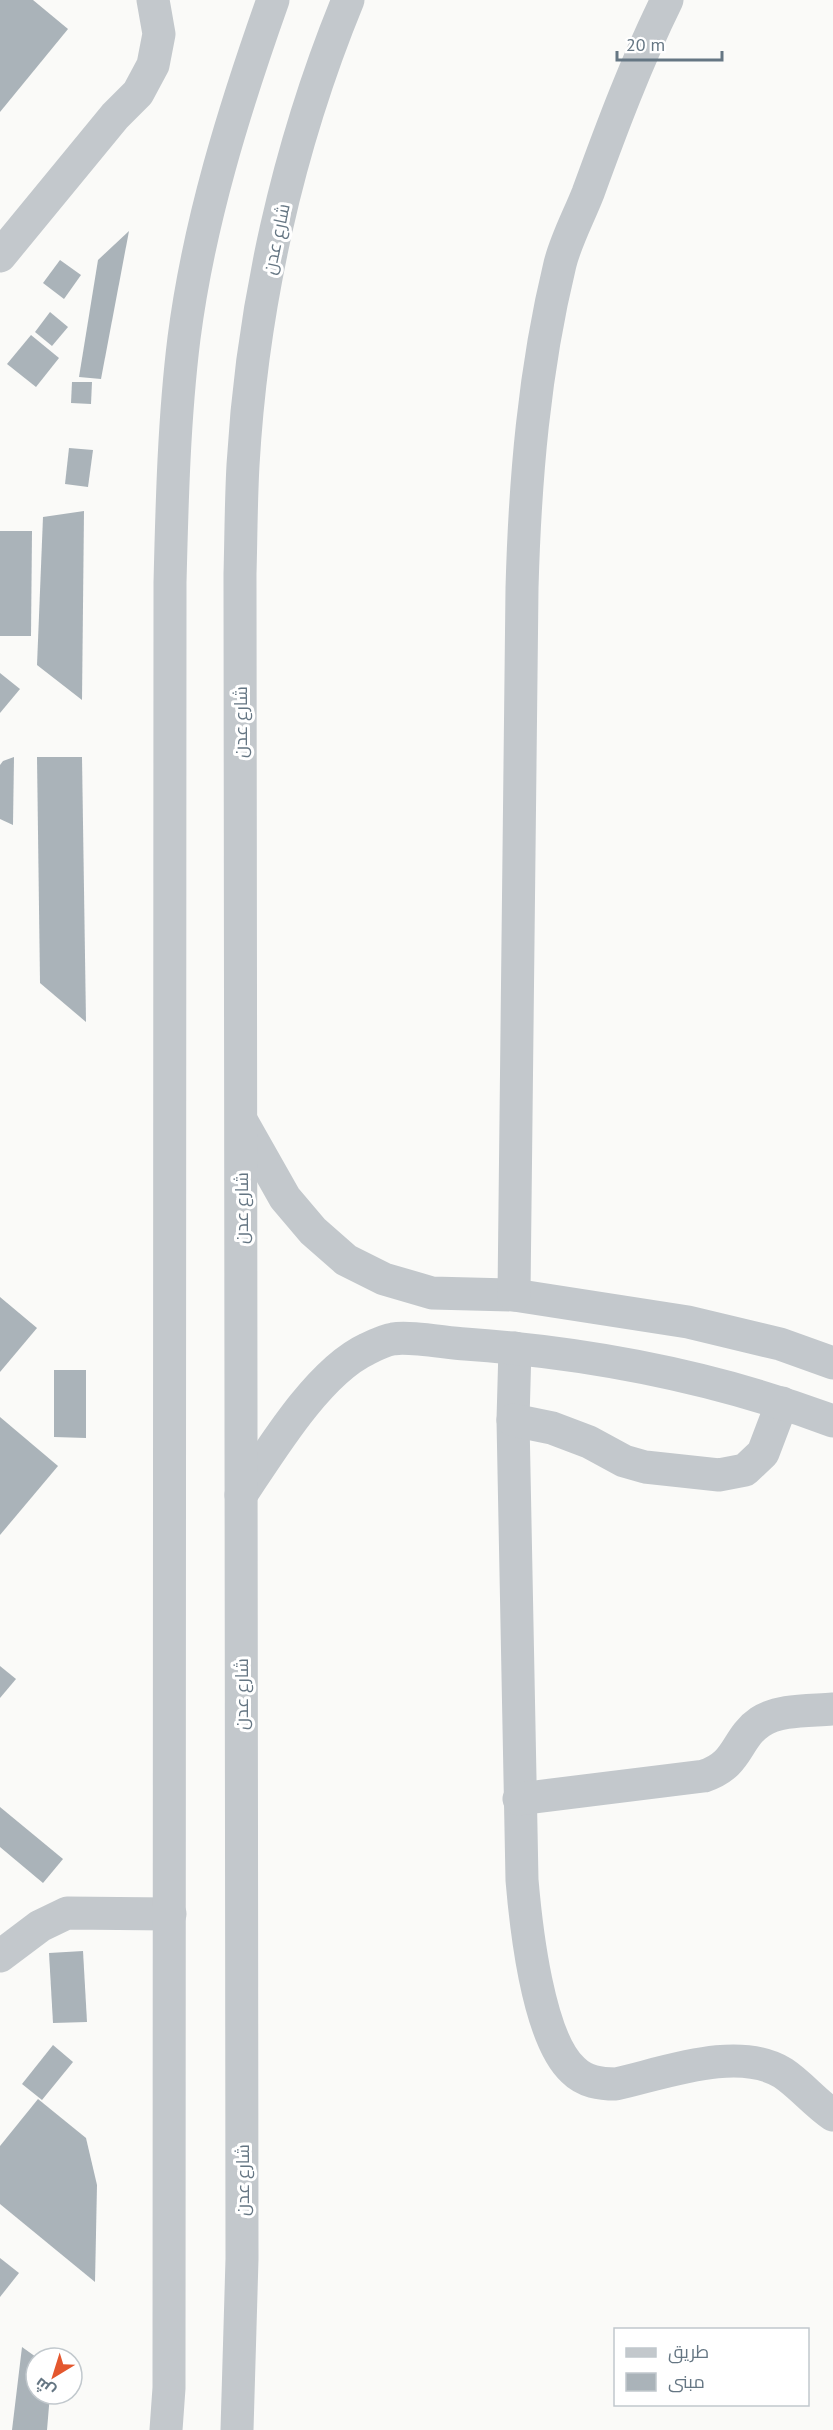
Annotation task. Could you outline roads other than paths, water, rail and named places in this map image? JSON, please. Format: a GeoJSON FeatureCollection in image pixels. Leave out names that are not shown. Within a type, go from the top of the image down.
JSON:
{"type":"FeatureCollection","features":[{"type":"Feature","properties":{"kind":"street"},"geometry":{"type":"LineString","coordinates":[[115,116],[132,86],[140,54],[139,20],[134,0]]}},
{"type":"Feature","properties":{"kind":"street"},"geometry":{"type":"LineString","coordinates":[[0,256],[115,116],[138,93],[153,65],[159,34],[153,0]]}},
{"type":"Feature","properties":{"kind":"street"},"geometry":{"type":"LineString","coordinates":[[165,2430],[170,2376],[172,460],[184,337],[207,216],[238,97],[273,0]]}},
{"type":"Feature","properties":{"kind":"street","name":"شارع عدن"},"geometry":{"type":"LineString","coordinates":[[237,2430],[242,2259],[240,574],[243,465],[254,355],[273,247],[299,141],[333,37],[348,0]]}},
{"type":"Feature","properties":{"kind":"street"},"geometry":{"type":"LineString","coordinates":[[514,1295],[522,588],[524,506],[532,424],[544,343],[560,262],[613,120],[667,0]]}},
{"type":"Feature","properties":{"kind":"street"},"geometry":{"type":"LineString","coordinates":[[241,1120],[285,1198],[312,1232],[346,1260],[384,1279],[432,1293],[514,1295],[688,1322],[780,1344],[833,1363]]}},
{"type":"Feature","properties":{"kind":"street"},"geometry":{"type":"LineString","coordinates":[[241,1496],[286,1426],[334,1372],[365,1350],[392,1339],[514,1348],[674,1373],[782,1402],[833,1421]]}},
{"type":"Feature","properties":{"kind":"street"},"geometry":{"type":"LineString","coordinates":[[514,1348],[513,1420],[522,1880],[530,1954],[540,1997],[556,2046],[564,2061],[575,2072],[587,2080],[602,2084],[616,2084],[716,2062],[752,2061],[785,2074],[833,2115]]}},
{"type":"Feature","properties":{"kind":"street"},"geometry":{"type":"LineString","coordinates":[[513,1420],[552,1428],[589,1442],[624,1461],[645,1467],[719,1475],[745,1470],[764,1453],[782,1402]]}},
{"type":"Feature","properties":{"kind":"street"},"geometry":{"type":"LineString","coordinates":[[519,1799],[704,1776],[727,1764],[752,1728],[768,1718],[833,1709]]}},
{"type":"Feature","properties":{"kind":"street"},"geometry":{"type":"LineString","coordinates":[[0,1956],[40,1926],[67,1913],[170,1914]]}}]}
